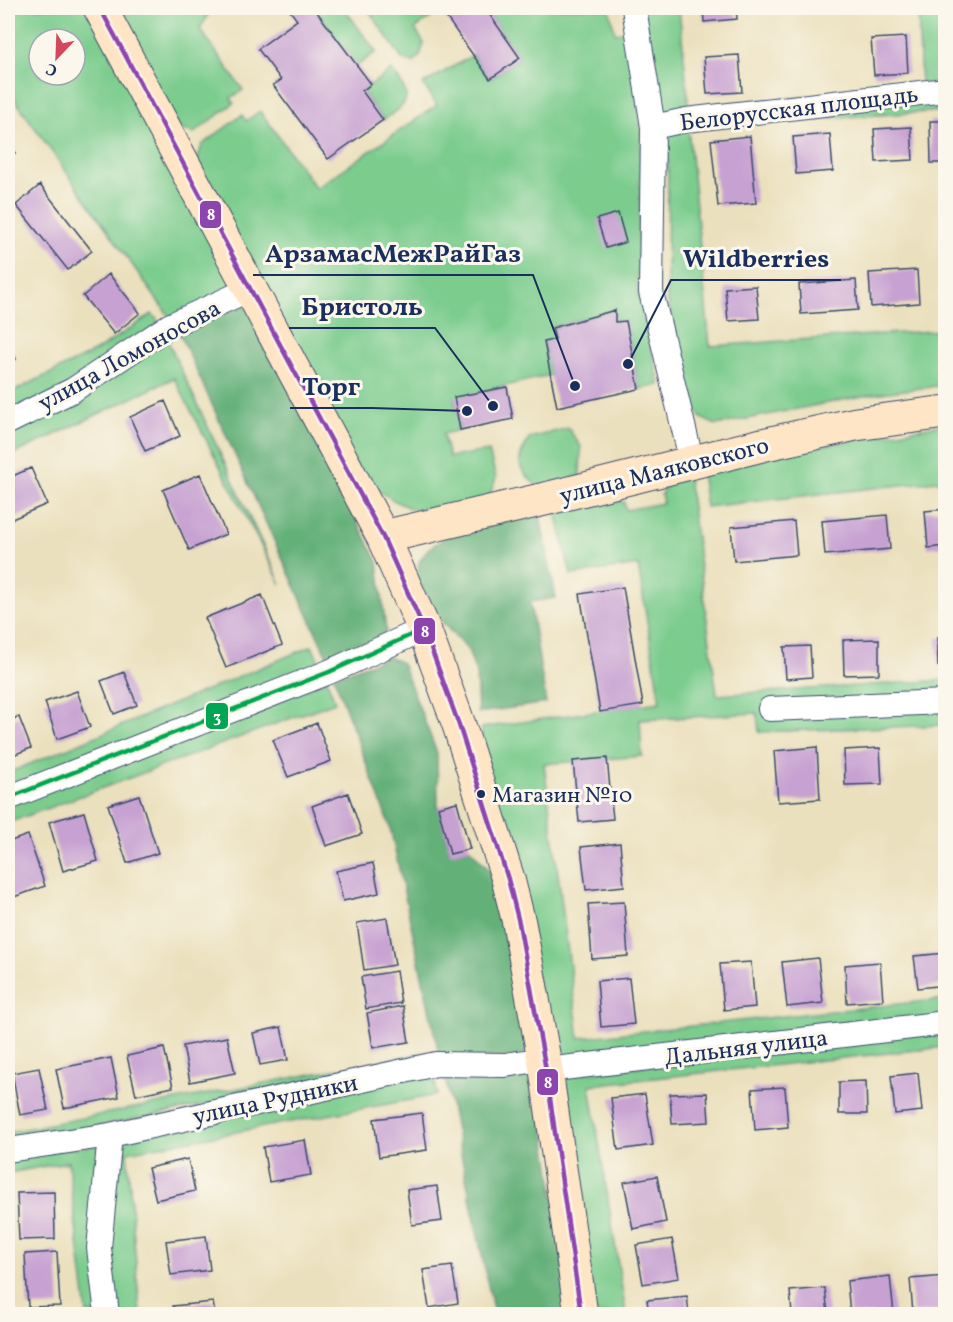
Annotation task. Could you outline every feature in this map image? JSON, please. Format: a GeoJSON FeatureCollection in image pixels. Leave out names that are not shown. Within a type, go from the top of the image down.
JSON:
{"type":"FeatureCollection","features":[{"type":"Feature","properties":{"kind":"main road"},"geometry":{"type":"LineString","coordinates":[[100,8],[383,537],[424,629],[468,751],[508,879],[519,923],[545,1065],[581,1314]]}},
{"type":"Feature","properties":{"kind":"main road","name":"улица Маяковского"},"geometry":{"type":"LineString","coordinates":[[383,537],[856,424],[945,412]]}},
{"type":"Feature","properties":{"kind":"street","name":"Белорусская площадь"},"geometry":{"type":"LineString","coordinates":[[634,8],[653,127],[651,292],[692,463]]}},
{"type":"Feature","properties":{"kind":"street","name":"Белорусская площадь"},"geometry":{"type":"LineString","coordinates":[[653,127],[686,120],[945,90]]}},
{"type":"Feature","properties":{"kind":"street","name":"улица Ломоносова"},"geometry":{"type":"LineString","coordinates":[[8,422],[73,390],[169,326],[250,289]]}},
{"type":"Feature","properties":{"kind":"street"},"geometry":{"type":"LineString","coordinates":[[8,798],[329,672],[424,629]]}},
{"type":"Feature","properties":{"kind":"street"},"geometry":{"type":"LineString","coordinates":[[770,709],[945,702]]}},
{"type":"Feature","properties":{"kind":"street","name":"Дальняя улица"},"geometry":{"type":"LineString","coordinates":[[545,1065],[945,1023]]}},
{"type":"Feature","properties":{"kind":"street","name":"улица Рудники"},"geometry":{"type":"LineString","coordinates":[[8,1150],[110,1135],[436,1064],[545,1065]]}},
{"type":"Feature","properties":{"kind":"street"},"geometry":{"type":"LineString","coordinates":[[107,1314],[99,1248],[110,1135]]}},
{"type":"Feature","properties":{"kind":"green space"},"geometry":{"type":"Polygon","coordinates":[[[8,8],[89,8],[233,278],[229,290],[170,318],[8,90],[8,8]]]}},
{"type":"Feature","properties":{"kind":"green space"},"geometry":{"type":"Polygon","coordinates":[[[124,8],[212,8],[200,29],[243,90],[231,98],[234,103],[194,133],[179,129],[118,15],[124,8]]]}},
{"type":"Feature","properties":{"kind":"green space"},"geometry":{"type":"Polygon","coordinates":[[[316,8],[344,8],[376,52],[357,66],[316,8]]]}},
{"type":"Feature","properties":{"kind":"green space"},"geometry":{"type":"Polygon","coordinates":[[[367,8],[459,8],[446,17],[439,12],[415,29],[424,43],[420,56],[413,63],[403,60],[367,8]]]}},
{"type":"Feature","properties":{"kind":"green space"},"geometry":{"type":"Polygon","coordinates":[[[485,8],[609,8],[615,33],[628,31],[641,131],[638,293],[660,385],[639,389],[626,321],[615,322],[614,310],[552,328],[555,339],[544,342],[551,375],[454,398],[460,430],[443,434],[449,457],[489,451],[496,478],[488,500],[449,512],[427,512],[407,507],[364,480],[196,164],[202,145],[242,115],[246,121],[260,111],[316,188],[437,105],[423,84],[473,55],[490,79],[520,58],[485,8]]]}},
{"type":"Feature","properties":{"kind":"green space"},"geometry":{"type":"Polygon","coordinates":[[[643,8],[679,8],[689,107],[804,97],[662,118],[643,8]]]}},
{"type":"Feature","properties":{"kind":"green space"},"geometry":{"type":"Polygon","coordinates":[[[918,8],[945,8],[945,82],[921,87],[918,8]]]}},
{"type":"Feature","properties":{"kind":"green space"},"geometry":{"type":"Polygon","coordinates":[[[392,70],[406,93],[406,98],[399,108],[383,120],[362,91],[392,70]]]}},
{"type":"Feature","properties":{"kind":"green space"},"geometry":{"type":"Polygon","coordinates":[[[945,98],[945,111],[688,126],[945,98]]]}},
{"type":"Feature","properties":{"kind":"green space"},"geometry":{"type":"Polygon","coordinates":[[[688,126],[710,346],[945,330],[945,385],[873,394],[716,425],[701,418],[689,400],[667,298],[668,133],[688,126]]]}},
{"type":"Feature","properties":{"kind":"green space"},"geometry":{"type":"Polygon","coordinates":[[[247,304],[378,562],[386,631],[378,642],[330,663],[178,330],[247,304]]]}},
{"type":"Feature","properties":{"kind":"green space"},"geometry":{"type":"Polygon","coordinates":[[[152,314],[160,323],[69,386],[8,415],[8,394],[96,351],[152,314]]]}},
{"type":"Feature","properties":{"kind":"green space"},"geometry":{"type":"Polygon","coordinates":[[[166,337],[281,584],[174,378],[8,457],[8,430],[166,337]]]}},
{"type":"Feature","properties":{"kind":"green space"},"geometry":{"type":"Polygon","coordinates":[[[945,424],[945,480],[706,507],[701,473],[759,457],[945,424]]]}},
{"type":"Feature","properties":{"kind":"green space"},"geometry":{"type":"Polygon","coordinates":[[[568,428],[581,447],[580,476],[539,488],[522,470],[521,454],[530,438],[568,428]]]}},
{"type":"Feature","properties":{"kind":"green space"},"geometry":{"type":"Polygon","coordinates":[[[688,477],[717,695],[945,680],[945,725],[759,732],[757,713],[640,720],[642,756],[544,764],[579,1038],[945,999],[945,1018],[553,1058],[481,728],[660,702],[638,565],[571,575],[555,508],[610,496],[624,502],[626,510],[663,503],[661,494],[669,482],[688,477]]]}},
{"type":"Feature","properties":{"kind":"green space"},"geometry":{"type":"Polygon","coordinates":[[[539,512],[556,598],[530,602],[546,703],[478,713],[476,673],[468,650],[430,609],[417,578],[419,562],[429,548],[447,537],[539,512]]]}},
{"type":"Feature","properties":{"kind":"green space"},"geometry":{"type":"Polygon","coordinates":[[[312,646],[321,666],[8,789],[8,773],[312,646]]]}},
{"type":"Feature","properties":{"kind":"green space"},"geometry":{"type":"Polygon","coordinates":[[[388,657],[402,663],[437,753],[438,807],[450,853],[470,849],[498,879],[532,1050],[516,1057],[440,1059],[390,827],[334,677],[388,657]]]}},
{"type":"Feature","properties":{"kind":"green space"},"geometry":{"type":"Polygon","coordinates":[[[327,680],[335,702],[8,823],[8,807],[327,680]]]}},
{"type":"Feature","properties":{"kind":"green space"},"geometry":{"type":"Polygon","coordinates":[[[945,1029],[945,1047],[590,1085],[626,1314],[592,1314],[559,1086],[569,1075],[945,1029]]]}},
{"type":"Feature","properties":{"kind":"green space"},"geometry":{"type":"Polygon","coordinates":[[[427,1052],[430,1061],[8,1144],[8,1132],[427,1052]]]}},
{"type":"Feature","properties":{"kind":"green space"},"geometry":{"type":"Polygon","coordinates":[[[434,1072],[437,1095],[127,1152],[140,1314],[114,1314],[107,1248],[119,1141],[434,1072]]]}},
{"type":"Feature","properties":{"kind":"green space"},"geometry":{"type":"Polygon","coordinates":[[[444,1072],[522,1072],[537,1077],[571,1314],[494,1314],[444,1072]]]}},
{"type":"Feature","properties":{"kind":"green space"},"geometry":{"type":"Polygon","coordinates":[[[99,1145],[100,1314],[87,1314],[68,1162],[8,1173],[8,1156],[99,1145]]]}},
{"type":"Feature","properties":{"kind":"building"},"geometry":{"type":"Polygon","coordinates":[[[288,8],[314,8],[371,84],[362,91],[383,120],[328,159],[273,85],[281,80],[258,49],[297,20],[288,8]]]}},
{"type":"Feature","properties":{"kind":"building"},"geometry":{"type":"Polygon","coordinates":[[[459,8],[485,8],[520,58],[490,79],[446,17],[459,8]]]}},
{"type":"Feature","properties":{"kind":"building"},"geometry":{"type":"Polygon","coordinates":[[[703,8],[736,8],[737,19],[704,22],[703,8]]]}},
{"type":"Feature","properties":{"kind":"building"},"geometry":{"type":"Polygon","coordinates":[[[906,37],[908,73],[874,75],[871,39],[906,37]]]}},
{"type":"Feature","properties":{"kind":"building"},"geometry":{"type":"Polygon","coordinates":[[[739,55],[742,92],[707,94],[704,57],[739,55]]]}},
{"type":"Feature","properties":{"kind":"building"},"geometry":{"type":"Polygon","coordinates":[[[930,121],[946,121],[946,163],[931,163],[930,121]]]}},
{"type":"Feature","properties":{"kind":"building"},"geometry":{"type":"Polygon","coordinates":[[[911,127],[913,160],[876,162],[874,129],[911,127]]]}},
{"type":"Feature","properties":{"kind":"building"},"geometry":{"type":"Polygon","coordinates":[[[830,134],[833,171],[796,174],[793,137],[830,134]]]}},
{"type":"Feature","properties":{"kind":"building"},"geometry":{"type":"Polygon","coordinates":[[[750,136],[756,203],[718,206],[711,140],[750,136]]]}},
{"type":"Feature","properties":{"kind":"building"},"geometry":{"type":"Polygon","coordinates":[[[8,142],[15,153],[8,158],[8,142]]]}},
{"type":"Feature","properties":{"kind":"building"},"geometry":{"type":"Polygon","coordinates":[[[40,185],[92,251],[68,270],[16,205],[40,185]]]}},
{"type":"Feature","properties":{"kind":"building"},"geometry":{"type":"Polygon","coordinates":[[[618,213],[626,242],[606,248],[597,219],[618,213]]]}},
{"type":"Feature","properties":{"kind":"building"},"geometry":{"type":"Polygon","coordinates":[[[917,270],[919,303],[871,307],[869,273],[917,270]]]}},
{"type":"Feature","properties":{"kind":"building"},"geometry":{"type":"Polygon","coordinates":[[[109,274],[140,313],[114,334],[83,296],[109,274]]]}},
{"type":"Feature","properties":{"kind":"building"},"geometry":{"type":"Polygon","coordinates":[[[856,280],[858,310],[801,314],[799,284],[856,280]]]}},
{"type":"Feature","properties":{"kind":"building"},"geometry":{"type":"Polygon","coordinates":[[[756,286],[759,319],[728,321],[725,288],[756,286]]]}},
{"type":"Feature","properties":{"kind":"building"},"geometry":{"type":"Polygon","coordinates":[[[615,310],[615,322],[626,321],[639,389],[557,407],[544,342],[555,339],[552,328],[615,310]]]}},
{"type":"Feature","properties":{"kind":"building"},"geometry":{"type":"Polygon","coordinates":[[[8,343],[16,359],[8,364],[8,343]]]}},
{"type":"Feature","properties":{"kind":"building"},"geometry":{"type":"Polygon","coordinates":[[[507,387],[513,419],[460,430],[454,397],[507,387]]]}},
{"type":"Feature","properties":{"kind":"building"},"geometry":{"type":"Polygon","coordinates":[[[165,401],[180,436],[145,451],[130,417],[165,401]]]}},
{"type":"Feature","properties":{"kind":"building"},"geometry":{"type":"Polygon","coordinates":[[[31,468],[47,504],[10,520],[8,478],[31,468]]]}},
{"type":"Feature","properties":{"kind":"building"},"geometry":{"type":"Polygon","coordinates":[[[200,474],[226,534],[189,550],[163,490],[200,474]]]}},
{"type":"Feature","properties":{"kind":"building"},"geometry":{"type":"Polygon","coordinates":[[[946,509],[946,546],[928,548],[925,511],[946,509]]]}},
{"type":"Feature","properties":{"kind":"building"},"geometry":{"type":"Polygon","coordinates":[[[887,515],[890,549],[825,555],[822,521],[887,515]]]}},
{"type":"Feature","properties":{"kind":"building"},"geometry":{"type":"Polygon","coordinates":[[[794,521],[797,555],[734,561],[731,527],[794,521]]]}},
{"type":"Feature","properties":{"kind":"building"},"geometry":{"type":"Polygon","coordinates":[[[623,587],[643,705],[600,712],[580,594],[623,587]]]}},
{"type":"Feature","properties":{"kind":"building"},"geometry":{"type":"Polygon","coordinates":[[[262,595],[282,645],[226,668],[205,618],[262,595]]]}},
{"type":"Feature","properties":{"kind":"building"},"geometry":{"type":"Polygon","coordinates":[[[937,638],[946,638],[946,666],[938,666],[937,638]]]}},
{"type":"Feature","properties":{"kind":"building"},"geometry":{"type":"Polygon","coordinates":[[[879,639],[879,674],[844,675],[843,640],[879,639]]]}},
{"type":"Feature","properties":{"kind":"building"},"geometry":{"type":"Polygon","coordinates":[[[810,646],[812,677],[786,679],[784,647],[810,646]]]}},
{"type":"Feature","properties":{"kind":"building"},"geometry":{"type":"Polygon","coordinates":[[[124,672],[137,705],[114,714],[101,681],[124,672]]]}},
{"type":"Feature","properties":{"kind":"building"},"geometry":{"type":"Polygon","coordinates":[[[77,691],[90,727],[57,739],[45,702],[77,691]]]}},
{"type":"Feature","properties":{"kind":"building"},"geometry":{"type":"Polygon","coordinates":[[[19,717],[31,748],[8,757],[8,721],[19,717]]]}},
{"type":"Feature","properties":{"kind":"building"},"geometry":{"type":"Polygon","coordinates":[[[317,723],[331,761],[288,777],[273,740],[317,723]]]}},
{"type":"Feature","properties":{"kind":"building"},"geometry":{"type":"Polygon","coordinates":[[[817,747],[820,799],[778,802],[774,751],[817,747]]]}},
{"type":"Feature","properties":{"kind":"building"},"geometry":{"type":"Polygon","coordinates":[[[880,748],[882,784],[845,785],[844,750],[880,748]]]}},
{"type":"Feature","properties":{"kind":"building"},"geometry":{"type":"Polygon","coordinates":[[[607,758],[613,819],[579,822],[573,761],[607,758]]]}},
{"type":"Feature","properties":{"kind":"building"},"geometry":{"type":"Polygon","coordinates":[[[348,793],[362,834],[326,846],[312,806],[348,793]]]}},
{"type":"Feature","properties":{"kind":"building"},"geometry":{"type":"Polygon","coordinates":[[[139,795],[158,853],[127,863],[108,805],[139,795]]]}},
{"type":"Feature","properties":{"kind":"building"},"geometry":{"type":"Polygon","coordinates":[[[457,802],[470,849],[450,854],[438,807],[457,802]]]}},
{"type":"Feature","properties":{"kind":"building"},"geometry":{"type":"Polygon","coordinates":[[[84,812],[98,861],[63,871],[49,822],[84,812]]]}},
{"type":"Feature","properties":{"kind":"building"},"geometry":{"type":"Polygon","coordinates":[[[28,835],[45,886],[11,898],[8,886],[8,842],[28,835]]]}},
{"type":"Feature","properties":{"kind":"building"},"geometry":{"type":"Polygon","coordinates":[[[620,843],[624,886],[586,890],[581,847],[620,843]]]}},
{"type":"Feature","properties":{"kind":"building"},"geometry":{"type":"Polygon","coordinates":[[[373,863],[379,893],[343,901],[336,871],[373,863]]]}},
{"type":"Feature","properties":{"kind":"building"},"geometry":{"type":"Polygon","coordinates":[[[624,902],[628,956],[592,959],[588,904],[624,902]]]}},
{"type":"Feature","properties":{"kind":"building"},"geometry":{"type":"Polygon","coordinates":[[[387,918],[395,965],[364,970],[357,923],[387,918]]]}},
{"type":"Feature","properties":{"kind":"building"},"geometry":{"type":"Polygon","coordinates":[[[946,953],[946,985],[918,988],[914,956],[946,953]]]}},
{"type":"Feature","properties":{"kind":"building"},"geometry":{"type":"Polygon","coordinates":[[[818,958],[823,1003],[787,1007],[782,962],[818,958]]]}},
{"type":"Feature","properties":{"kind":"building"},"geometry":{"type":"Polygon","coordinates":[[[751,962],[755,1007],[724,1010],[720,964],[751,962]]]}},
{"type":"Feature","properties":{"kind":"building"},"geometry":{"type":"Polygon","coordinates":[[[880,962],[883,1000],[847,1003],[845,965],[880,962]]]}},
{"type":"Feature","properties":{"kind":"building"},"geometry":{"type":"Polygon","coordinates":[[[396,971],[401,1003],[366,1009],[361,977],[396,971]]]}},
{"type":"Feature","properties":{"kind":"building"},"geometry":{"type":"Polygon","coordinates":[[[629,978],[634,1024],[601,1027],[597,981],[629,978]]]}},
{"type":"Feature","properties":{"kind":"building"},"geometry":{"type":"Polygon","coordinates":[[[403,1006],[409,1042],[373,1048],[367,1013],[403,1006]]]}},
{"type":"Feature","properties":{"kind":"building"},"geometry":{"type":"Polygon","coordinates":[[[281,1027],[288,1060],[260,1065],[253,1033],[281,1027]]]}},
{"type":"Feature","properties":{"kind":"building"},"geometry":{"type":"Polygon","coordinates":[[[227,1037],[235,1073],[190,1082],[183,1046],[227,1037]]]}},
{"type":"Feature","properties":{"kind":"building"},"geometry":{"type":"Polygon","coordinates":[[[164,1048],[173,1087],[136,1095],[127,1056],[164,1048]]]}},
{"type":"Feature","properties":{"kind":"building"},"geometry":{"type":"Polygon","coordinates":[[[111,1058],[119,1097],[64,1108],[56,1069],[111,1058]]]}},
{"type":"Feature","properties":{"kind":"building"},"geometry":{"type":"Polygon","coordinates":[[[39,1068],[48,1110],[20,1115],[12,1073],[39,1068]]]}},
{"type":"Feature","properties":{"kind":"building"},"geometry":{"type":"Polygon","coordinates":[[[918,1073],[922,1111],[895,1114],[891,1076],[918,1073]]]}},
{"type":"Feature","properties":{"kind":"building"},"geometry":{"type":"Polygon","coordinates":[[[866,1081],[867,1114],[839,1114],[839,1082],[866,1081]]]}},
{"type":"Feature","properties":{"kind":"building"},"geometry":{"type":"Polygon","coordinates":[[[785,1087],[788,1127],[755,1130],[752,1089],[785,1087]]]}},
{"type":"Feature","properties":{"kind":"building"},"geometry":{"type":"Polygon","coordinates":[[[707,1093],[709,1122],[672,1124],[670,1094],[707,1093]]]}},
{"type":"Feature","properties":{"kind":"building"},"geometry":{"type":"Polygon","coordinates":[[[645,1094],[653,1145],[618,1150],[611,1098],[645,1094]]]}},
{"type":"Feature","properties":{"kind":"building"},"geometry":{"type":"Polygon","coordinates":[[[422,1113],[427,1150],[379,1157],[374,1119],[422,1113]]]}},
{"type":"Feature","properties":{"kind":"building"},"geometry":{"type":"Polygon","coordinates":[[[305,1140],[311,1175],[269,1182],[263,1147],[305,1140]]]}},
{"type":"Feature","properties":{"kind":"building"},"geometry":{"type":"Polygon","coordinates":[[[188,1159],[195,1191],[156,1200],[148,1168],[188,1159]]]}},
{"type":"Feature","properties":{"kind":"building"},"geometry":{"type":"Polygon","coordinates":[[[657,1176],[666,1222],[633,1229],[624,1182],[657,1176]]]}},
{"type":"Feature","properties":{"kind":"building"},"geometry":{"type":"Polygon","coordinates":[[[437,1186],[442,1221],[412,1225],[407,1190],[437,1186]]]}},
{"type":"Feature","properties":{"kind":"building"},"geometry":{"type":"Polygon","coordinates":[[[54,1192],[55,1239],[19,1240],[17,1193],[54,1192]]]}},
{"type":"Feature","properties":{"kind":"building"},"geometry":{"type":"Polygon","coordinates":[[[206,1236],[210,1270],[171,1275],[166,1241],[206,1236]]]}},
{"type":"Feature","properties":{"kind":"building"},"geometry":{"type":"Polygon","coordinates":[[[672,1239],[679,1278],[643,1284],[636,1245],[672,1239]]]}},
{"type":"Feature","properties":{"kind":"building"},"geometry":{"type":"Polygon","coordinates":[[[57,1252],[60,1306],[28,1307],[25,1254],[57,1252]]]}},
{"type":"Feature","properties":{"kind":"building"},"geometry":{"type":"Polygon","coordinates":[[[452,1266],[458,1303],[429,1308],[423,1270],[452,1266]]]}},
{"type":"Feature","properties":{"kind":"building"},"geometry":{"type":"Polygon","coordinates":[[[890,1276],[894,1314],[850,1314],[847,1281],[890,1276]]]}},
{"type":"Feature","properties":{"kind":"building"},"geometry":{"type":"Polygon","coordinates":[[[946,1276],[946,1311],[913,1313],[910,1279],[946,1276]]]}},
{"type":"Feature","properties":{"kind":"building"},"geometry":{"type":"Polygon","coordinates":[[[825,1288],[828,1314],[792,1314],[790,1291],[825,1288]]]}},
{"type":"Feature","properties":{"kind":"building"},"geometry":{"type":"Polygon","coordinates":[[[687,1296],[689,1314],[649,1314],[647,1300],[687,1296]]]}},
{"type":"Feature","properties":{"kind":"building"},"geometry":{"type":"Polygon","coordinates":[[[213,1302],[215,1314],[174,1314],[173,1306],[213,1302]]]}},
{"type":"Feature","properties":{"kind":"transit line","name":"8"},"geometry":{"type":"LineString","coordinates":[[100,8],[383,537],[424,629],[459,725],[508,879],[519,923],[546,1070],[581,1314]]}},
{"type":"Feature","properties":{"kind":"transit line","name":"3"},"geometry":{"type":"LineString","coordinates":[[8,798],[329,672],[424,629]]}},
{"type":"Feature","properties":{"kind":"place","name":"Wildberries"},"geometry":{"type":"Point","coordinates":[628,364]}},
{"type":"Feature","properties":{"kind":"place","name":"АрзамасМежРайГаз"},"geometry":{"type":"Point","coordinates":[575,386]}},
{"type":"Feature","properties":{"kind":"place","name":"Бристоль"},"geometry":{"type":"Point","coordinates":[493,406]}},
{"type":"Feature","properties":{"kind":"place","name":"Торг"},"geometry":{"type":"Point","coordinates":[467,411]}},
{"type":"Feature","properties":{"kind":"place","name":"Магазин №10"},"geometry":{"type":"Point","coordinates":[481,794]}}]}
